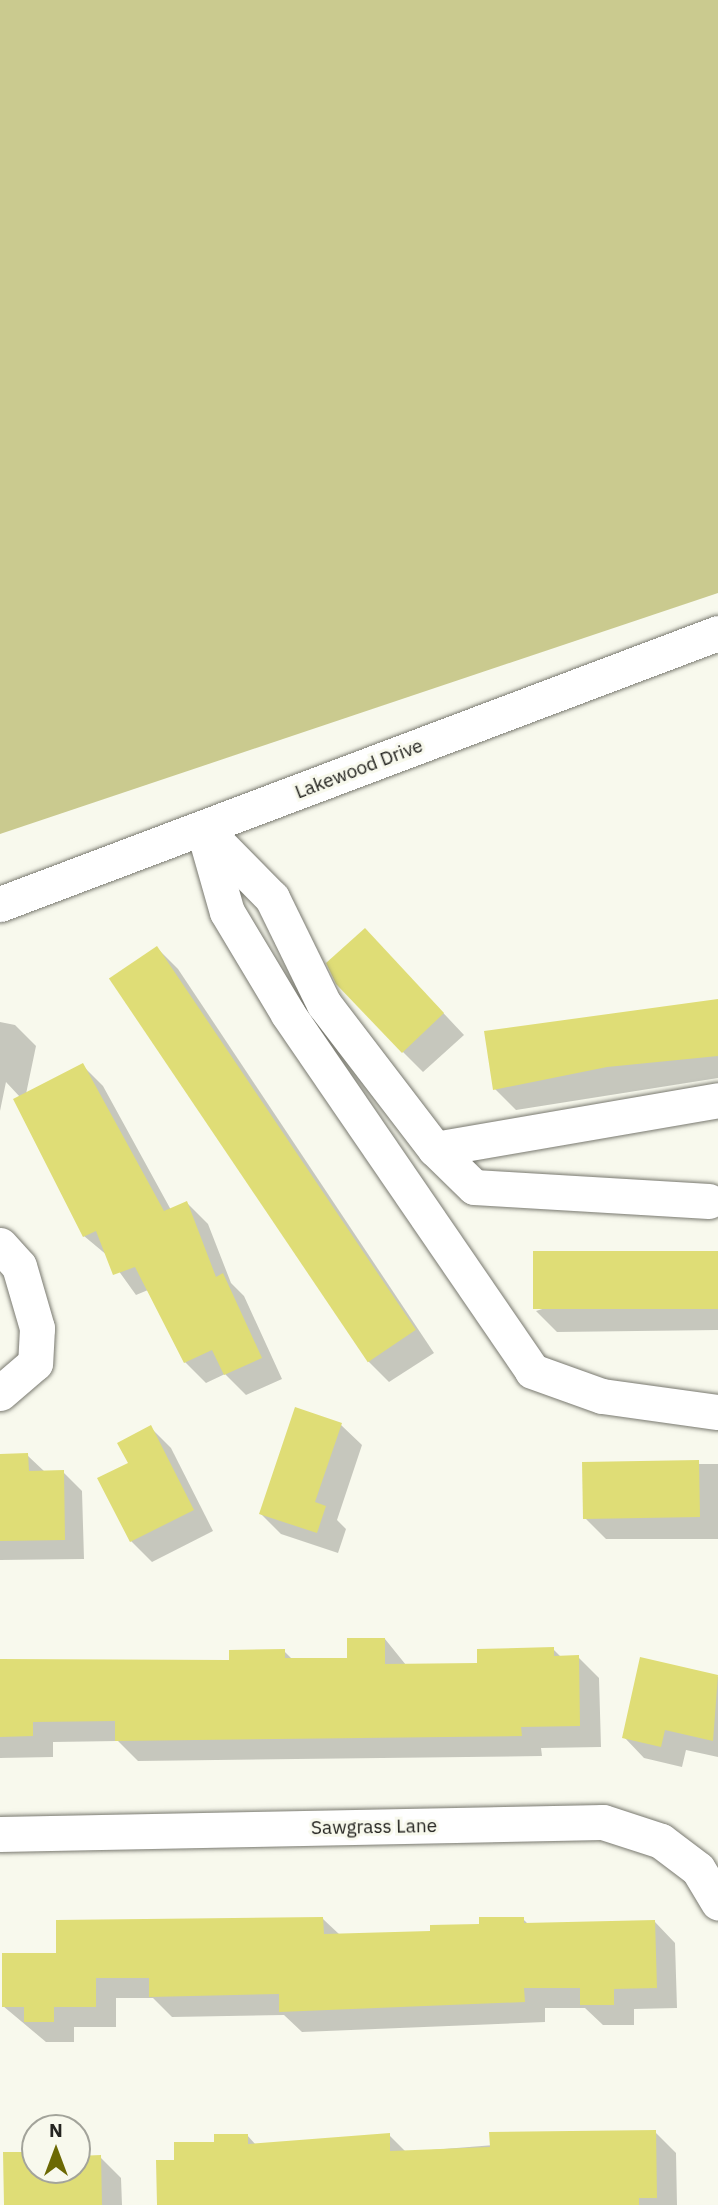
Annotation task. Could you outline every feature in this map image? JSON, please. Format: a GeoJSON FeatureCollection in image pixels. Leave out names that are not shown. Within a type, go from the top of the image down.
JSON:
{"type":"FeatureCollection","features":[{"type":"Feature","properties":{"kind":"street","name":"Lakewood Drive"},"geometry":{"type":"LineString","coordinates":[[0,904],[718,633]]}},
{"type":"Feature","properties":{"kind":"street"},"geometry":{"type":"LineString","coordinates":[[203,828],[272,898],[324,1004],[435,1149],[474,1187],[709,1201]]}},
{"type":"Feature","properties":{"kind":"street"},"geometry":{"type":"LineString","coordinates":[[203,828],[227,912],[288,1014],[532,1371],[602,1396],[718,1412]]}},
{"type":"Feature","properties":{"kind":"street"},"geometry":{"type":"LineString","coordinates":[[435,1149],[718,1100]]}},
{"type":"Feature","properties":{"kind":"street"},"geometry":{"type":"LineString","coordinates":[[0,1245],[19,1266],[37,1328],[35,1363],[0,1392]]}},
{"type":"Feature","properties":{"kind":"street","name":"Sawgrass Lane"},"geometry":{"type":"LineString","coordinates":[[0,1834],[603,1822],[661,1841],[698,1869],[718,1902]]}},
{"type":"Feature","properties":{"kind":"green space"},"geometry":{"type":"Polygon","coordinates":[[[0,0],[718,0],[718,593],[0,834],[0,0]]]}},
{"type":"Feature","properties":{"kind":"building"},"geometry":{"type":"Polygon","coordinates":[[[365,928],[444,1013],[402,1053],[336,984],[326,963],[365,928]]]}},
{"type":"Feature","properties":{"kind":"building"},"geometry":{"type":"Polygon","coordinates":[[[157,946],[416,1330],[368,1362],[109,978],[157,946]]]}},
{"type":"Feature","properties":{"kind":"building"},"geometry":{"type":"Polygon","coordinates":[[[718,999],[718,1056],[607,1067],[493,1090],[484,1031],[718,999]]]}},
{"type":"Feature","properties":{"kind":"building"},"geometry":{"type":"Polygon","coordinates":[[[83,1063],[164,1211],[187,1201],[216,1277],[223,1273],[262,1358],[224,1375],[212,1350],[184,1363],[135,1267],[113,1275],[96,1231],[83,1237],[13,1099],[83,1063]]]}},
{"type":"Feature","properties":{"kind":"building"},"geometry":{"type":"Polygon","coordinates":[[[533,1251],[718,1251],[718,1309],[533,1309],[533,1251]]]}},
{"type":"Feature","properties":{"kind":"building"},"geometry":{"type":"Polygon","coordinates":[[[295,1407],[342,1423],[315,1502],[326,1506],[317,1533],[259,1514],[295,1407]]]}},
{"type":"Feature","properties":{"kind":"building"},"geometry":{"type":"Polygon","coordinates":[[[151,1425],[194,1510],[130,1542],[97,1478],[128,1463],[117,1443],[151,1425]]]}},
{"type":"Feature","properties":{"kind":"building"},"geometry":{"type":"Polygon","coordinates":[[[28,1453],[29,1471],[64,1470],[65,1540],[0,1541],[0,1454],[28,1453]]]}},
{"type":"Feature","properties":{"kind":"building"},"geometry":{"type":"Polygon","coordinates":[[[699,1460],[700,1517],[583,1519],[582,1462],[699,1460]]]}},
{"type":"Feature","properties":{"kind":"building"},"geometry":{"type":"Polygon","coordinates":[[[347,1638],[385,1638],[385,1664],[477,1663],[477,1649],[554,1647],[554,1656],[579,1655],[580,1726],[521,1727],[522,1736],[115,1741],[115,1721],[33,1722],[33,1736],[0,1737],[0,1659],[229,1660],[229,1650],[285,1649],[285,1658],[347,1658],[347,1638]]]}},
{"type":"Feature","properties":{"kind":"building"},"geometry":{"type":"Polygon","coordinates":[[[640,1657],[718,1675],[713,1741],[665,1730],[661,1747],[622,1738],[640,1657]]]}},
{"type":"Feature","properties":{"kind":"building"},"geometry":{"type":"Polygon","coordinates":[[[323,1917],[324,1934],[430,1931],[430,1925],[479,1924],[479,1917],[524,1917],[524,1923],[655,1920],[657,1988],[614,1989],[614,2005],[580,2005],[580,1988],[524,1988],[525,2002],[279,2012],[279,1994],[149,1997],[149,1978],[96,1978],[96,2007],[54,2007],[54,2022],[24,2022],[24,2007],[2,2007],[2,1953],[56,1953],[56,1920],[323,1917]]]}},
{"type":"Feature","properties":{"kind":"building"},"geometry":{"type":"Polygon","coordinates":[[[656,2130],[657,2198],[639,2198],[639,2205],[157,2205],[156,2160],[174,2160],[174,2142],[214,2142],[214,2134],[248,2134],[248,2144],[390,2133],[390,2151],[490,2147],[489,2132],[656,2130]]]}},
{"type":"Feature","properties":{"kind":"building"},"geometry":{"type":"Polygon","coordinates":[[[3,2152],[21,2152],[21,2184],[91,2184],[91,2155],[101,2155],[102,2205],[4,2205],[3,2152]]]}}]}
